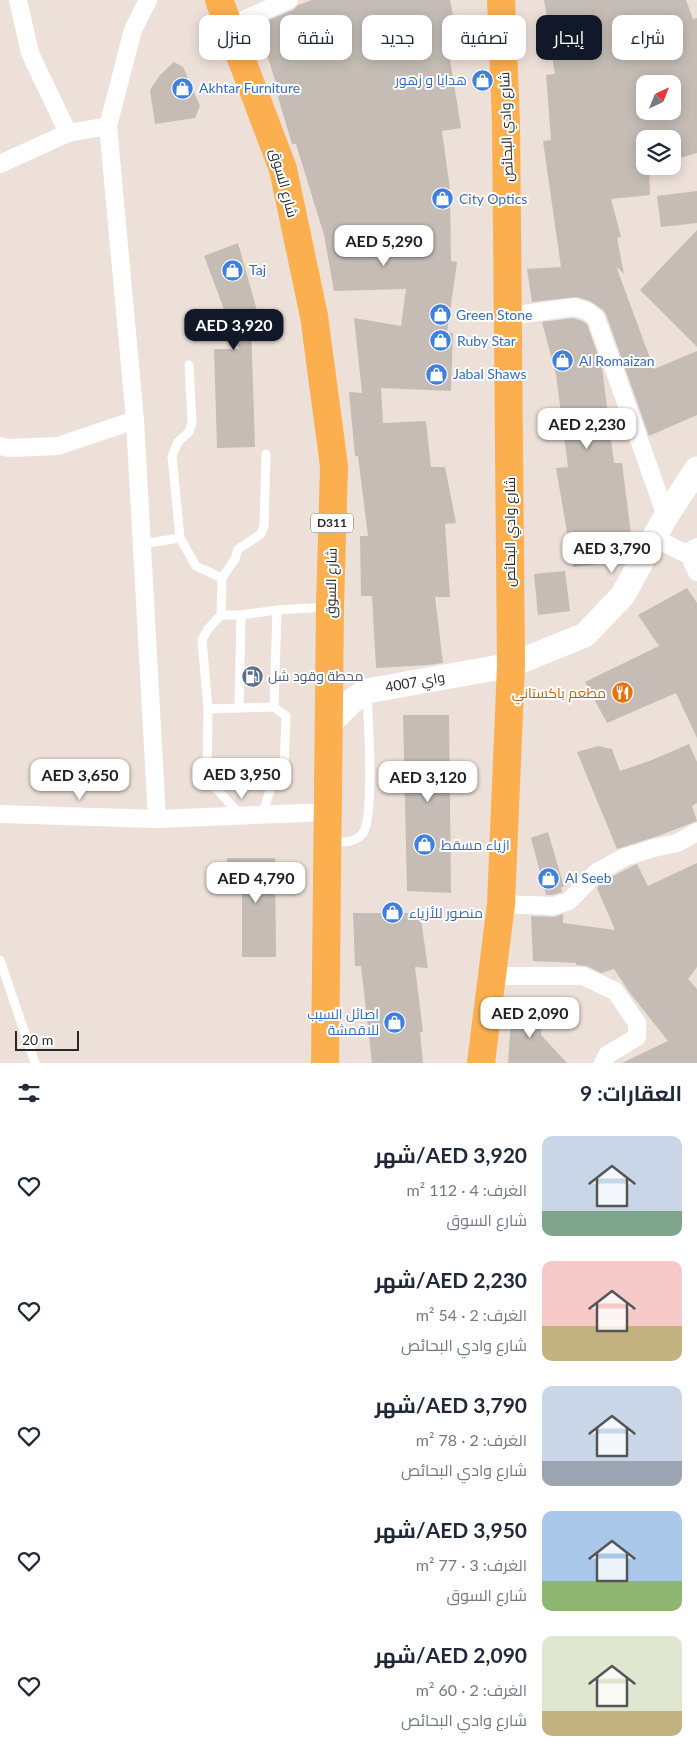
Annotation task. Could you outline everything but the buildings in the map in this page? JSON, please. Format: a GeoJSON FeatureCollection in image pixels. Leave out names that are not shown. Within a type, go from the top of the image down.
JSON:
{"type":"FeatureCollection","features":[{"type":"Feature","properties":{"kind":"main road","name":"شارع السوق"},"geometry":{"type":"LineString","coordinates":[[219,0],[225,15]]}},
{"type":"Feature","properties":{"kind":"main road","name":"شارع وادي البحائص"},"geometry":{"type":"LineString","coordinates":[[481,1063],[501,904],[511,665],[509,316],[506,122],[501,0]]}},
{"type":"Feature","properties":{"kind":"main road","name":"شارع السوق"},"geometry":{"type":"LineString","coordinates":[[243,60],[283,169],[314,316],[334,466],[330,607],[325,1063]]}},
{"type":"Feature","properties":{"kind":"street"},"geometry":{"type":"LineString","coordinates":[[18,0],[30,52],[68,133]]}},
{"type":"Feature","properties":{"kind":"street"},"geometry":{"type":"LineString","coordinates":[[148,0],[133,30],[108,126],[135,420],[157,819]]}},
{"type":"Feature","properties":{"kind":"street"},"geometry":{"type":"LineString","coordinates":[[255,15],[289,0]]}},
{"type":"Feature","properties":{"kind":"street"},"geometry":{"type":"LineString","coordinates":[[0,164],[68,133],[108,126]]}},
{"type":"Feature","properties":{"kind":"street"},"geometry":{"type":"LineString","coordinates":[[509,316],[574,307],[588,311],[596,318],[666,516]]}},
{"type":"Feature","properties":{"kind":"street"},"geometry":{"type":"LineString","coordinates":[[0,446],[9,448],[58,446],[135,420]]}},
{"type":"Feature","properties":{"kind":"street","name":"واي 4007"},"geometry":{"type":"LineString","coordinates":[[330,722],[352,701],[366,691],[511,665],[584,635],[623,595],[666,516],[697,469]]}},
{"type":"Feature","properties":{"kind":"street"},"geometry":{"type":"LineString","coordinates":[[655,538],[682,552],[692,550],[697,572]]}},
{"type":"Feature","properties":{"kind":"street"},"geometry":{"type":"LineString","coordinates":[[0,814],[157,819],[329,812]]}},
{"type":"Feature","properties":{"kind":"street"},"geometry":{"type":"LineString","coordinates":[[501,904],[554,906],[569,901],[597,872],[625,857],[654,848],[677,844],[697,832]]}},
{"type":"Feature","properties":{"kind":"street"},"geometry":{"type":"LineString","coordinates":[[492,976],[583,976],[615,992],[637,1023],[637,1036],[607,1056],[603,1063]]}},
{"type":"Feature","properties":{"kind":"lane"},"geometry":{"type":"LineString","coordinates":[[189,365],[192,422],[189,432],[178,442],[172,456],[180,538],[196,566],[222,578]]}},
{"type":"Feature","properties":{"kind":"lane"},"geometry":{"type":"LineString","coordinates":[[242,817],[207,778],[208,709],[202,640],[208,629],[222,615],[222,578],[235,559],[238,549],[261,534],[264,526],[266,454]]}},
{"type":"Feature","properties":{"kind":"lane"},"geometry":{"type":"LineString","coordinates":[[142,544],[180,538]]}},
{"type":"Feature","properties":{"kind":"lane"},"geometry":{"type":"LineString","coordinates":[[222,615],[330,607]]}},
{"type":"Feature","properties":{"kind":"lane"},"geometry":{"type":"LineString","coordinates":[[274,707],[278,610]]}},
{"type":"Feature","properties":{"kind":"lane"},"geometry":{"type":"LineString","coordinates":[[239,707],[241,615]]}},
{"type":"Feature","properties":{"kind":"lane"},"geometry":{"type":"LineString","coordinates":[[328,843],[352,841],[363,833],[368,816],[370,755],[366,691]]}},
{"type":"Feature","properties":{"kind":"lane"},"geometry":{"type":"LineString","coordinates":[[208,709],[274,707],[286,716],[284,770],[273,781],[262,816]]}},
{"type":"Feature","properties":{"kind":"lane"},"geometry":{"type":"LineString","coordinates":[[0,960],[35,1063]]}},
{"type":"Feature","properties":{"kind":"place","name":"هدايا و زهور"},"geometry":{"type":"Point","coordinates":[483,80]}},
{"type":"Feature","properties":{"kind":"place","name":"Akhtar Furniture"},"geometry":{"type":"Point","coordinates":[183,88]}},
{"type":"Feature","properties":{"kind":"place","name":"City Optics"},"geometry":{"type":"Point","coordinates":[443,199]}},
{"type":"Feature","properties":{"kind":"place","name":"Taj"},"geometry":{"type":"Point","coordinates":[233,270]}},
{"type":"Feature","properties":{"kind":"place","name":"Green Stone"},"geometry":{"type":"Point","coordinates":[440,315]}},
{"type":"Feature","properties":{"kind":"place","name":"Ruby Star"},"geometry":{"type":"Point","coordinates":[441,341]}},
{"type":"Feature","properties":{"kind":"place","name":"Al Romaizan"},"geometry":{"type":"Point","coordinates":[563,361]}},
{"type":"Feature","properties":{"kind":"place","name":"Jabal Shaws"},"geometry":{"type":"Point","coordinates":[437,374]}},
{"type":"Feature","properties":{"kind":"place","name":"محطة وقود شل"},"geometry":{"type":"Point","coordinates":[252,676]}},
{"type":"Feature","properties":{"kind":"place","name":"مطعم باكستاني"},"geometry":{"type":"Point","coordinates":[622,693]}},
{"type":"Feature","properties":{"kind":"place","name":"ازياء مسقط"},"geometry":{"type":"Point","coordinates":[425,845]}},
{"type":"Feature","properties":{"kind":"place","name":"Al Seeb"},"geometry":{"type":"Point","coordinates":[549,878]}},
{"type":"Feature","properties":{"kind":"place","name":"منصور للأزياء"},"geometry":{"type":"Point","coordinates":[393,913]}},
{"type":"Feature","properties":{"kind":"place","name":"اصائل السيب للاقمشة"},"geometry":{"type":"Point","coordinates":[395,1022]}}]}
